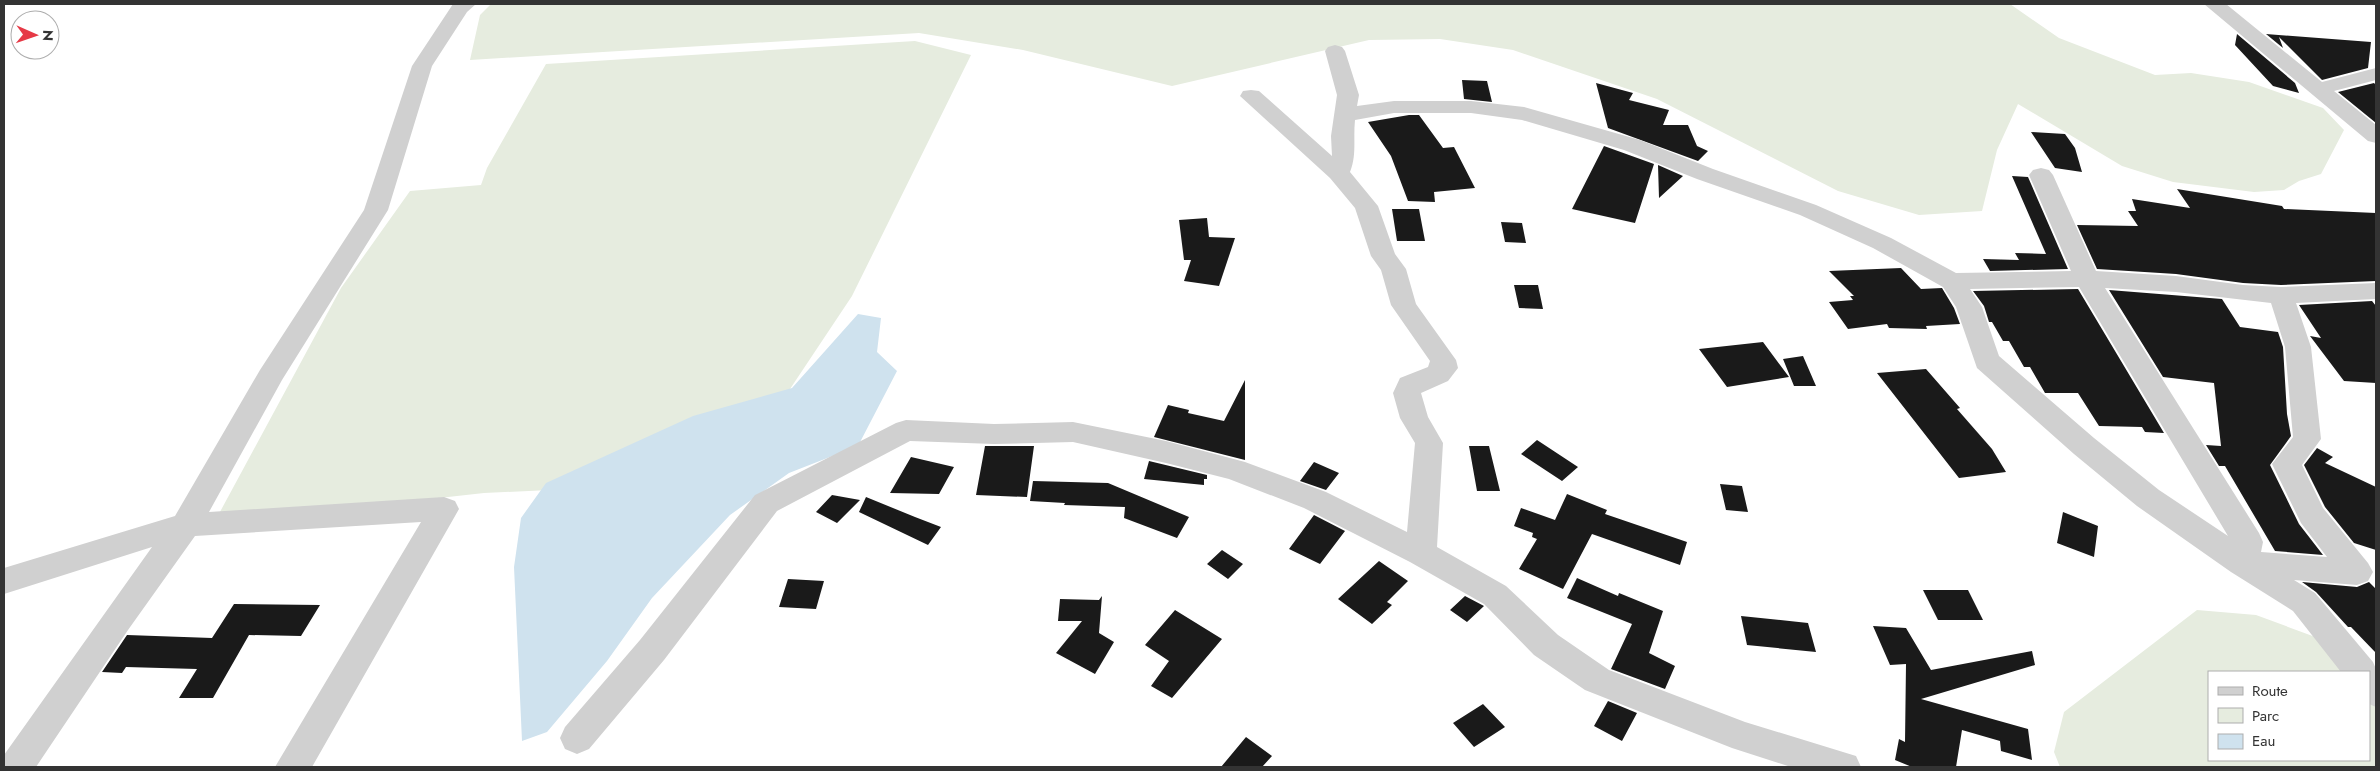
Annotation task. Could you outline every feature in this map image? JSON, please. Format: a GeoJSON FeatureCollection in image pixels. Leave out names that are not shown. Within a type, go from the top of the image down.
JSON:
{"type":"FeatureCollection","features":[{"type":"Feature","properties":{"kind":"street"},"geometry":{"type":"LineString","coordinates":[[16,767],[117,620],[186,525],[270,377],[376,210],[422,66],[460,8],[466,4]]}},
{"type":"Feature","properties":{"kind":"street"},"geometry":{"type":"LineString","coordinates":[[2214,4],[2376,136]]}},
{"type":"Feature","properties":{"kind":"street"},"geometry":{"type":"LineString","coordinates":[[1335,51],[1348,95],[1342,136],[1344,158],[1338,174]]}},
{"type":"Feature","properties":{"kind":"street"},"geometry":{"type":"LineString","coordinates":[[2318,89],[2376,74]]}},
{"type":"Feature","properties":{"kind":"street"},"geometry":{"type":"LineString","coordinates":[[1251,96],[1338,174],[1366,206],[1382,256],[1393,269],[1404,304],[1442,360],[1444,368],[1438,374],[1410,385],[1407,393],[1414,418],[1428,443],[1421,553]]}},
{"type":"Feature","properties":{"kind":"street"},"geometry":{"type":"LineString","coordinates":[[1345,114],[1394,107],[1471,107],[1534,116],[1632,145],[1705,174],[1808,210],[1882,243],[1952,281],[1969,307],[1987,361],[2084,446],[2148,498],[2242,563],[2304,602],[2360,671]]}},
{"type":"Feature","properties":{"kind":"street"},"geometry":{"type":"LineString","coordinates":[[2041,175],[2087,279],[2248,542],[2242,563]]}},
{"type":"Feature","properties":{"kind":"street"},"geometry":{"type":"LineString","coordinates":[[1952,281],[2087,279],[2176,284],[2243,293],[2281,295],[2376,291]]}},
{"type":"Feature","properties":{"kind":"street"},"geometry":{"type":"LineString","coordinates":[[2242,563],[2357,572],[2312,515],[2287,464],[2307,439],[2298,347],[2281,295]]}},
{"type":"Feature","properties":{"kind":"street"},"geometry":{"type":"LineString","coordinates":[[577,738],[652,650],[766,503],[906,430],[994,434],[1073,432],[1166,452],[1235,470],[1315,500],[1421,553],[1495,595],[1546,645],[1597,680],[1744,737],[1843,767]]}},
{"type":"Feature","properties":{"kind":"street"},"geometry":{"type":"LineString","coordinates":[[4,581],[186,525],[444,509],[293,767]]}},
{"type":"Feature","properties":{"kind":"green space"},"geometry":{"type":"Polygon","coordinates":[[[491,4],[2010,4],[2059,38],[2155,75],[2191,73],[2249,82],[2323,108],[2344,130],[2321,174],[2299,181],[2284,190],[2254,192],[2173,182],[2122,166],[2018,104],[1997,150],[1982,211],[1919,215],[1838,191],[1657,99],[1513,50],[1440,39],[1369,40],[1172,86],[1023,50],[919,33],[470,60],[480,15],[491,4]]]}},
{"type":"Feature","properties":{"kind":"green space"},"geometry":{"type":"Polygon","coordinates":[[[915,41],[971,55],[852,296],[786,395],[570,489],[484,493],[214,523],[341,288],[410,191],[481,185],[487,168],[546,64],[915,41]]]}},
{"type":"Feature","properties":{"kind":"green space"},"geometry":{"type":"Polygon","coordinates":[[[2197,610],[2256,615],[2318,638],[2354,671],[2208,671],[2208,761],[2370,761],[2370,687],[2376,693],[2376,767],[2060,767],[2054,752],[2064,712],[2197,610]]]}},
{"type":"Feature","properties":{"kind":"water"},"geometry":{"type":"Polygon","coordinates":[[[858,314],[881,318],[877,352],[897,371],[858,446],[789,473],[730,515],[652,598],[607,661],[547,732],[522,741],[514,567],[521,518],[546,483],[693,416],[792,388],[858,314]]]}},
{"type":"Feature","properties":{"kind":"building"},"geometry":{"type":"Polygon","coordinates":[[[2237,34],[2295,83],[2299,93],[2273,86],[2235,45],[2237,34]]]}},
{"type":"Feature","properties":{"kind":"building"},"geometry":{"type":"Polygon","coordinates":[[[2266,34],[2371,42],[2368,68],[2322,80],[2279,37],[2283,48],[2266,34]]]}},
{"type":"Feature","properties":{"kind":"building"},"geometry":{"type":"Polygon","coordinates":[[[1462,80],[1487,81],[1492,102],[1464,99],[1462,80]]]}},
{"type":"Feature","properties":{"kind":"building"},"geometry":{"type":"Polygon","coordinates":[[[1596,83],[1633,93],[1629,100],[1669,110],[1663,125],[1688,125],[1697,146],[1708,151],[1698,161],[1608,128],[1596,83]]]}},
{"type":"Feature","properties":{"kind":"building"},"geometry":{"type":"Polygon","coordinates":[[[2374,83],[2376,85],[2376,123],[2338,92],[2374,83]]]}},
{"type":"Feature","properties":{"kind":"building"},"geometry":{"type":"Polygon","coordinates":[[[1419,115],[1443,148],[1454,147],[1475,188],[1434,192],[1435,202],[1408,201],[1391,156],[1368,122],[1419,115]]]}},
{"type":"Feature","properties":{"kind":"building"},"geometry":{"type":"Polygon","coordinates":[[[2031,132],[2065,134],[2075,148],[2082,172],[2055,168],[2031,132]]]}},
{"type":"Feature","properties":{"kind":"building"},"geometry":{"type":"Polygon","coordinates":[[[1604,146],[1654,164],[1635,223],[1572,209],[1604,146]]]}},
{"type":"Feature","properties":{"kind":"building"},"geometry":{"type":"Polygon","coordinates":[[[1658,165],[1683,176],[1659,198],[1658,165]]]}},
{"type":"Feature","properties":{"kind":"building"},"geometry":{"type":"Polygon","coordinates":[[[2012,176],[2028,177],[2068,269],[1990,271],[1983,259],[2019,260],[2015,253],[2046,254],[2012,176]]]}},
{"type":"Feature","properties":{"kind":"building"},"geometry":{"type":"Polygon","coordinates":[[[2177,189],[2282,206],[2284,209],[2376,213],[2376,281],[2281,285],[2243,283],[2176,274],[2097,269],[2077,225],[2138,226],[2128,211],[2136,211],[2132,199],[2190,208],[2177,189]]]}},
{"type":"Feature","properties":{"kind":"building"},"geometry":{"type":"Polygon","coordinates":[[[1392,209],[1419,209],[1425,241],[1397,241],[1392,209]]]}},
{"type":"Feature","properties":{"kind":"building"},"geometry":{"type":"Polygon","coordinates":[[[1207,218],[1209,237],[1235,238],[1219,286],[1184,281],[1191,260],[1184,260],[1179,220],[1207,218]]]}},
{"type":"Feature","properties":{"kind":"building"},"geometry":{"type":"Polygon","coordinates":[[[1501,222],[1522,223],[1526,243],[1505,242],[1501,222]]]}},
{"type":"Feature","properties":{"kind":"building"},"geometry":{"type":"Polygon","coordinates":[[[1901,268],[1921,289],[1942,288],[1954,308],[1960,324],[1926,326],[1927,329],[1889,328],[1887,324],[1848,329],[1829,302],[1853,300],[1850,296],[1854,296],[1829,271],[1901,268]]]}},
{"type":"Feature","properties":{"kind":"building"},"geometry":{"type":"Polygon","coordinates":[[[1514,285],[1538,285],[1543,309],[1519,308],[1514,285]]]}},
{"type":"Feature","properties":{"kind":"building"},"geometry":{"type":"Polygon","coordinates":[[[2078,289],[2164,433],[2145,432],[2142,427],[2099,426],[2078,393],[2045,393],[2030,367],[2024,367],[2009,341],[2003,341],[1992,322],[1989,322],[1984,306],[1973,291],[2078,289]]]}},
{"type":"Feature","properties":{"kind":"building"},"geometry":{"type":"Polygon","coordinates":[[[2109,290],[2222,299],[2240,327],[2278,332],[2283,347],[2287,414],[2291,436],[2270,465],[2299,524],[2323,555],[2275,551],[2225,466],[2219,466],[2206,445],[2221,446],[2214,383],[2163,377],[2109,290]]]}},
{"type":"Feature","properties":{"kind":"building"},"geometry":{"type":"Polygon","coordinates":[[[2372,301],[2376,306],[2376,383],[2344,381],[2310,336],[2321,338],[2299,305],[2372,301]]]}},
{"type":"Feature","properties":{"kind":"building"},"geometry":{"type":"Polygon","coordinates":[[[1763,342],[1789,377],[1727,387],[1699,349],[1763,342]]]}},
{"type":"Feature","properties":{"kind":"building"},"geometry":{"type":"Polygon","coordinates":[[[1803,356],[1816,386],[1794,386],[1783,359],[1803,356]]]}},
{"type":"Feature","properties":{"kind":"building"},"geometry":{"type":"Polygon","coordinates":[[[1926,369],[1960,408],[1957,409],[1992,449],[2006,472],[1959,478],[1877,373],[1926,369]]]}},
{"type":"Feature","properties":{"kind":"building"},"geometry":{"type":"Polygon","coordinates":[[[1245,380],[1245,460],[1154,437],[1168,405],[1189,410],[1188,413],[1224,421],[1245,380]]]}},
{"type":"Feature","properties":{"kind":"building"},"geometry":{"type":"Polygon","coordinates":[[[1537,440],[1578,467],[1562,481],[1521,454],[1537,440]]]}},
{"type":"Feature","properties":{"kind":"building"},"geometry":{"type":"Polygon","coordinates":[[[985,446],[1034,446],[1027,497],[976,495],[985,446]]]}},
{"type":"Feature","properties":{"kind":"building"},"geometry":{"type":"Polygon","coordinates":[[[1469,446],[1489,446],[1500,491],[1477,491],[1469,446]]]}},
{"type":"Feature","properties":{"kind":"building"},"geometry":{"type":"Polygon","coordinates":[[[2317,448],[2333,457],[2325,463],[2376,487],[2376,550],[2354,543],[2325,507],[2304,465],[2317,448]]]}},
{"type":"Feature","properties":{"kind":"building"},"geometry":{"type":"Polygon","coordinates":[[[911,457],[954,467],[939,494],[890,493],[911,457]]]}},
{"type":"Feature","properties":{"kind":"building"},"geometry":{"type":"Polygon","coordinates":[[[1149,461],[1207,475],[1207,479],[1204,479],[1204,485],[1144,479],[1149,461]]]}},
{"type":"Feature","properties":{"kind":"building"},"geometry":{"type":"Polygon","coordinates":[[[1314,462],[1339,473],[1326,490],[1300,481],[1314,462]]]}},
{"type":"Feature","properties":{"kind":"building"},"geometry":{"type":"Polygon","coordinates":[[[1033,481],[1108,483],[1189,517],[1177,538],[1124,518],[1125,507],[1064,505],[1065,503],[1030,501],[1033,481]]]}},
{"type":"Feature","properties":{"kind":"building"},"geometry":{"type":"Polygon","coordinates":[[[1720,484],[1742,486],[1748,512],[1726,510],[1720,484]]]}},
{"type":"Feature","properties":{"kind":"building"},"geometry":{"type":"Polygon","coordinates":[[[1567,494],[1607,510],[1605,514],[1687,542],[1680,565],[1592,534],[1563,589],[1519,569],[1537,539],[1532,537],[1533,533],[1514,526],[1521,508],[1555,520],[1567,494]]]}},
{"type":"Feature","properties":{"kind":"building"},"geometry":{"type":"Polygon","coordinates":[[[832,495],[860,500],[837,523],[816,512],[832,495]]]}},
{"type":"Feature","properties":{"kind":"building"},"geometry":{"type":"Polygon","coordinates":[[[866,497],[941,527],[928,545],[859,512],[866,497]]]}},
{"type":"Feature","properties":{"kind":"building"},"geometry":{"type":"Polygon","coordinates":[[[2063,512],[2098,526],[2094,557],[2057,543],[2063,512]]]}},
{"type":"Feature","properties":{"kind":"building"},"geometry":{"type":"Polygon","coordinates":[[[1314,515],[1345,531],[1320,564],[1289,549],[1314,515]]]}},
{"type":"Feature","properties":{"kind":"building"},"geometry":{"type":"Polygon","coordinates":[[[1222,550],[1243,564],[1228,579],[1207,564],[1222,550]]]}},
{"type":"Feature","properties":{"kind":"building"},"geometry":{"type":"Polygon","coordinates":[[[1379,561],[1408,581],[1387,602],[1392,605],[1372,624],[1338,599],[1379,561]]]}},
{"type":"Feature","properties":{"kind":"building"},"geometry":{"type":"Polygon","coordinates":[[[1577,578],[1618,596],[1619,593],[1663,611],[1649,653],[1675,666],[1665,689],[1611,669],[1632,624],[1567,598],[1577,578]]]}},
{"type":"Feature","properties":{"kind":"building"},"geometry":{"type":"Polygon","coordinates":[[[788,579],[824,581],[816,609],[779,607],[788,579]]]}},
{"type":"Feature","properties":{"kind":"building"},"geometry":{"type":"Polygon","coordinates":[[[2302,582],[2357,587],[2369,582],[2376,589],[2376,653],[2351,627],[2348,627],[2316,592],[2302,582]]]}},
{"type":"Feature","properties":{"kind":"building"},"geometry":{"type":"Polygon","coordinates":[[[1923,590],[1968,590],[1983,620],[1938,620],[1923,590]]]}},
{"type":"Feature","properties":{"kind":"building"},"geometry":{"type":"Polygon","coordinates":[[[1102,596],[1099,633],[1114,642],[1095,674],[1056,653],[1082,621],[1058,621],[1060,599],[1099,600],[1102,596]]]}},
{"type":"Feature","properties":{"kind":"building"},"geometry":{"type":"Polygon","coordinates":[[[1465,596],[1484,606],[1467,622],[1450,610],[1465,596]]]}},
{"type":"Feature","properties":{"kind":"building"},"geometry":{"type":"Polygon","coordinates":[[[234,604],[320,605],[301,636],[249,635],[213,698],[179,698],[197,669],[126,667],[122,673],[102,672],[127,635],[212,638],[234,604]]]}},
{"type":"Feature","properties":{"kind":"building"},"geometry":{"type":"Polygon","coordinates":[[[1175,610],[1222,639],[1172,698],[1151,686],[1169,661],[1145,645],[1175,610]]]}},
{"type":"Feature","properties":{"kind":"building"},"geometry":{"type":"Polygon","coordinates":[[[1741,616],[1808,623],[1816,652],[1747,645],[1741,616]]]}},
{"type":"Feature","properties":{"kind":"building"},"geometry":{"type":"Polygon","coordinates":[[[1873,626],[1906,628],[1931,670],[2032,651],[2035,665],[1921,699],[2028,729],[2032,760],[2001,751],[2000,741],[1962,730],[1956,767],[1912,767],[1895,760],[1899,739],[1905,742],[1906,664],[1890,665],[1873,626]]]}},
{"type":"Feature","properties":{"kind":"building"},"geometry":{"type":"Polygon","coordinates":[[[1608,701],[1637,713],[1622,741],[1594,726],[1608,701]]]}},
{"type":"Feature","properties":{"kind":"building"},"geometry":{"type":"Polygon","coordinates":[[[1483,704],[1505,727],[1474,747],[1453,723],[1483,704]]]}},
{"type":"Feature","properties":{"kind":"building"},"geometry":{"type":"Polygon","coordinates":[[[1246,737],[1272,756],[1262,767],[1221,767],[1246,737]]]}}]}
